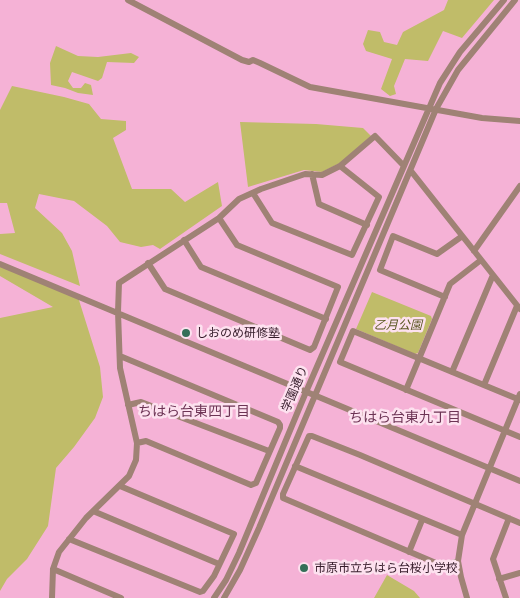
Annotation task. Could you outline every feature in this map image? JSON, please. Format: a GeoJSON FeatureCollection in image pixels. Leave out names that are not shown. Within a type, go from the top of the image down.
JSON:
{"type":"FeatureCollection","features":[{"type":"Feature","properties":{"kind":"street"},"geometry":{"type":"LineString","coordinates":[[128,0],[242,60],[249,62],[253,60],[310,87],[482,118],[520,121]]}},
{"type":"Feature","properties":{"kind":"street"},"geometry":{"type":"LineString","coordinates":[[432,109],[449,66],[504,0]]}},
{"type":"Feature","properties":{"kind":"street"},"geometry":{"type":"LineString","coordinates":[[432,109],[458,70],[515,0]]}},
{"type":"Feature","properties":{"kind":"street","name":"学園通り"},"geometry":{"type":"LineString","coordinates":[[214,598],[226,580],[239,553],[394,187],[432,109]]}},
{"type":"Feature","properties":{"kind":"street","name":"学園通り"},"geometry":{"type":"LineString","coordinates":[[224,598],[240,570],[411,171],[432,109]]}},
{"type":"Feature","properties":{"kind":"street"},"geometry":{"type":"LineString","coordinates":[[52,598],[53,569],[59,552],[93,511],[120,486],[134,468],[136,460],[137,443],[120,368],[118,312],[120,283],[219,218],[239,199],[261,189],[305,174],[322,175],[340,166],[375,136],[404,166]]}},
{"type":"Feature","properties":{"kind":"street"},"geometry":{"type":"LineString","coordinates":[[253,193],[272,223],[352,255],[379,197],[340,166]]}},
{"type":"Feature","properties":{"kind":"street"},"geometry":{"type":"LineString","coordinates":[[411,171],[518,307],[484,385]]}},
{"type":"Feature","properties":{"kind":"street"},"geometry":{"type":"LineString","coordinates":[[312,174],[319,204],[367,225]]}},
{"type":"Feature","properties":{"kind":"street"},"geometry":{"type":"LineString","coordinates":[[474,252],[520,186]]}},
{"type":"Feature","properties":{"kind":"street"},"geometry":{"type":"LineString","coordinates":[[148,263],[165,289],[310,350],[314,347],[338,287],[237,245],[219,218]]}},
{"type":"Feature","properties":{"kind":"street"},"geometry":{"type":"LineString","coordinates":[[444,297],[380,270],[393,236],[437,254],[461,236]]}},
{"type":"Feature","properties":{"kind":"street"},"geometry":{"type":"LineString","coordinates":[[184,240],[201,267],[326,319]]}},
{"type":"Feature","properties":{"kind":"street"},"geometry":{"type":"LineString","coordinates":[[406,390],[450,284],[481,260]]}},
{"type":"Feature","properties":{"kind":"street"},"geometry":{"type":"LineString","coordinates":[[0,264],[520,481]]}},
{"type":"Feature","properties":{"kind":"street"},"geometry":{"type":"LineString","coordinates":[[452,372],[493,275]]}},
{"type":"Feature","properties":{"kind":"street"},"geometry":{"type":"LineString","coordinates":[[467,598],[458,561],[462,535],[474,504],[490,468],[505,431],[519,398],[353,331],[340,362],[406,390],[505,431],[520,437]]}},
{"type":"Feature","properties":{"kind":"street"},"geometry":{"type":"LineString","coordinates":[[120,356],[278,422],[280,428],[256,483],[251,485],[146,441],[137,443]]}},
{"type":"Feature","properties":{"kind":"street"},"geometry":{"type":"LineString","coordinates":[[128,405],[141,402],[269,451]]}},
{"type":"Feature","properties":{"kind":"street"},"geometry":{"type":"LineString","coordinates":[[458,561],[442,566],[283,498],[283,494],[309,436],[520,523]]}},
{"type":"Feature","properties":{"kind":"street"},"geometry":{"type":"LineString","coordinates":[[295,466],[462,535]]}},
{"type":"Feature","properties":{"kind":"street"},"geometry":{"type":"LineString","coordinates":[[69,539],[200,592],[205,589],[234,534],[120,486]]}},
{"type":"Feature","properties":{"kind":"street"},"geometry":{"type":"LineString","coordinates":[[93,511],[219,564]]}},
{"type":"Feature","properties":{"kind":"street"},"geometry":{"type":"LineString","coordinates":[[506,598],[492,559],[509,518]]}},
{"type":"Feature","properties":{"kind":"street"},"geometry":{"type":"LineString","coordinates":[[409,552],[422,520]]}},
{"type":"Feature","properties":{"kind":"street"},"geometry":{"type":"LineString","coordinates":[[53,569],[121,598]]}},
{"type":"Feature","properties":{"kind":"street"},"geometry":{"type":"LineString","coordinates":[[500,579],[520,573]]}},
{"type":"Feature","properties":{"kind":"green space"},"geometry":{"type":"Polygon","coordinates":[[[448,0],[494,0],[462,38],[443,31],[428,61],[405,59],[394,86],[396,94],[390,96],[381,89],[392,59],[366,51],[363,44],[368,30],[380,32],[384,42],[397,45],[403,32],[444,10],[448,0]]]}},
{"type":"Feature","properties":{"kind":"green space"},"geometry":{"type":"Polygon","coordinates":[[[56,46],[78,56],[98,57],[131,53],[139,57],[134,63],[107,62],[102,78],[98,81],[72,72],[68,81],[73,88],[81,88],[85,83],[91,85],[93,95],[78,93],[51,85],[50,63],[56,46]]]}},
{"type":"Feature","properties":{"kind":"green space"},"geometry":{"type":"Polygon","coordinates":[[[12,86],[89,104],[101,119],[126,121],[126,130],[113,138],[132,189],[171,189],[185,202],[218,182],[222,206],[160,249],[153,245],[141,247],[120,242],[107,226],[74,201],[39,194],[35,208],[62,233],[72,251],[80,286],[0,254],[0,234],[15,233],[7,203],[0,203],[0,110],[12,86]]]}},
{"type":"Feature","properties":{"kind":"green space"},"geometry":{"type":"Polygon","coordinates":[[[240,122],[316,124],[363,128],[371,136],[340,163],[322,172],[304,170],[248,187],[240,122]]]}},
{"type":"Feature","properties":{"kind":"green space"},"geometry":{"type":"Polygon","coordinates":[[[0,266],[78,297],[100,367],[103,397],[95,418],[56,468],[48,526],[27,559],[7,579],[0,591],[0,318],[53,307],[0,276],[0,266]]]}},
{"type":"Feature","properties":{"kind":"green space","name":"乙月公園"},"geometry":{"type":"Polygon","coordinates":[[[372,292],[431,316],[432,319],[418,353],[415,354],[356,329],[372,292]]]}},
{"type":"Feature","properties":{"kind":"green space"},"geometry":{"type":"Polygon","coordinates":[[[387,575],[414,591],[420,598],[374,598],[387,575]]]}},
{"type":"Feature","properties":{"kind":"place","name":"しおのめ研修塾"},"geometry":{"type":"Point","coordinates":[186,333]}},
{"type":"Feature","properties":{"kind":"place","name":"市原市立ちはら台桜小学校"},"geometry":{"type":"Point","coordinates":[304,568]}},
{"type":"Feature","properties":{"kind":"district","name":"ちはら台東四丁目"},"geometry":{"type":"Point","coordinates":[194,412]}},
{"type":"Feature","properties":{"kind":"district","name":"ちはら台東九丁目"},"geometry":{"type":"Point","coordinates":[405,418]}}]}
